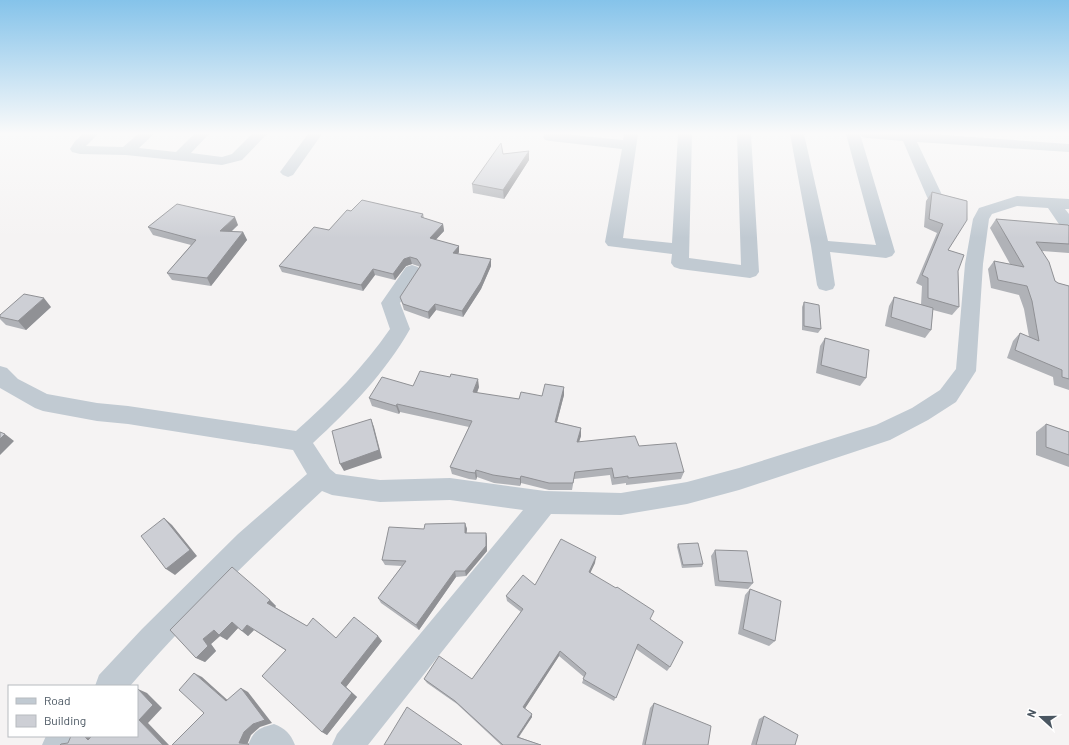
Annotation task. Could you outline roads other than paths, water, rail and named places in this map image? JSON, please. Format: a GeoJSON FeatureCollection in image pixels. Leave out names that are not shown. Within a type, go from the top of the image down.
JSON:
{"type":"FeatureCollection","features":[{"type":"Feature","properties":{"kind":"street"},"geometry":{"type":"LineString","coordinates":[[627,169],[614,242],[681,250]]}},
{"type":"Feature","properties":{"kind":"street"},"geometry":{"type":"LineString","coordinates":[[684,169],[680,263],[750,272],[746,169]]}},
{"type":"Feature","properties":{"kind":"street"},"geometry":{"type":"LineString","coordinates":[[804,169],[820,246],[826,285]]}},
{"type":"Feature","properties":{"kind":"street"},"geometry":{"type":"LineString","coordinates":[[820,246],[886,252],[863,169]]}},
{"type":"Feature","properties":{"kind":"street"},"geometry":{"type":"LineString","coordinates":[[918,169],[935,197]]}},
{"type":"Feature","properties":{"kind":"street"},"geometry":{"type":"LineString","coordinates":[[300,441],[321,477],[332,484],[380,491],[450,489],[545,502],[622,504],[687,493],[739,479],[882,433],[920,414],[948,396],[966,371],[974,264],[981,219],[985,212],[998,206],[1017,201],[1060,203],[1069,226]]}},
{"type":"Feature","properties":{"kind":"street"},"geometry":{"type":"LineString","coordinates":[[300,441],[332,412],[363,380],[388,349],[400,329],[392,314],[390,303],[412,271]]}},
{"type":"Feature","properties":{"kind":"street"},"geometry":{"type":"LineString","coordinates":[[0,374],[10,385],[43,402],[97,412],[128,415],[300,441]]}},
{"type":"Feature","properties":{"kind":"street"},"geometry":{"type":"LineString","coordinates":[[111,685],[152,639],[247,544],[321,477]]}},
{"type":"Feature","properties":{"kind":"street"},"geometry":{"type":"LineString","coordinates":[[348,745],[545,502]]}},
{"type":"Feature","properties":{"kind":"street"},"geometry":{"type":"LineString","coordinates":[[58,745],[65,737]]}},
{"type":"Feature","properties":{"kind":"street"},"geometry":{"type":"LineString","coordinates":[[264,745],[267,742],[274,740],[279,745]]}}]}
